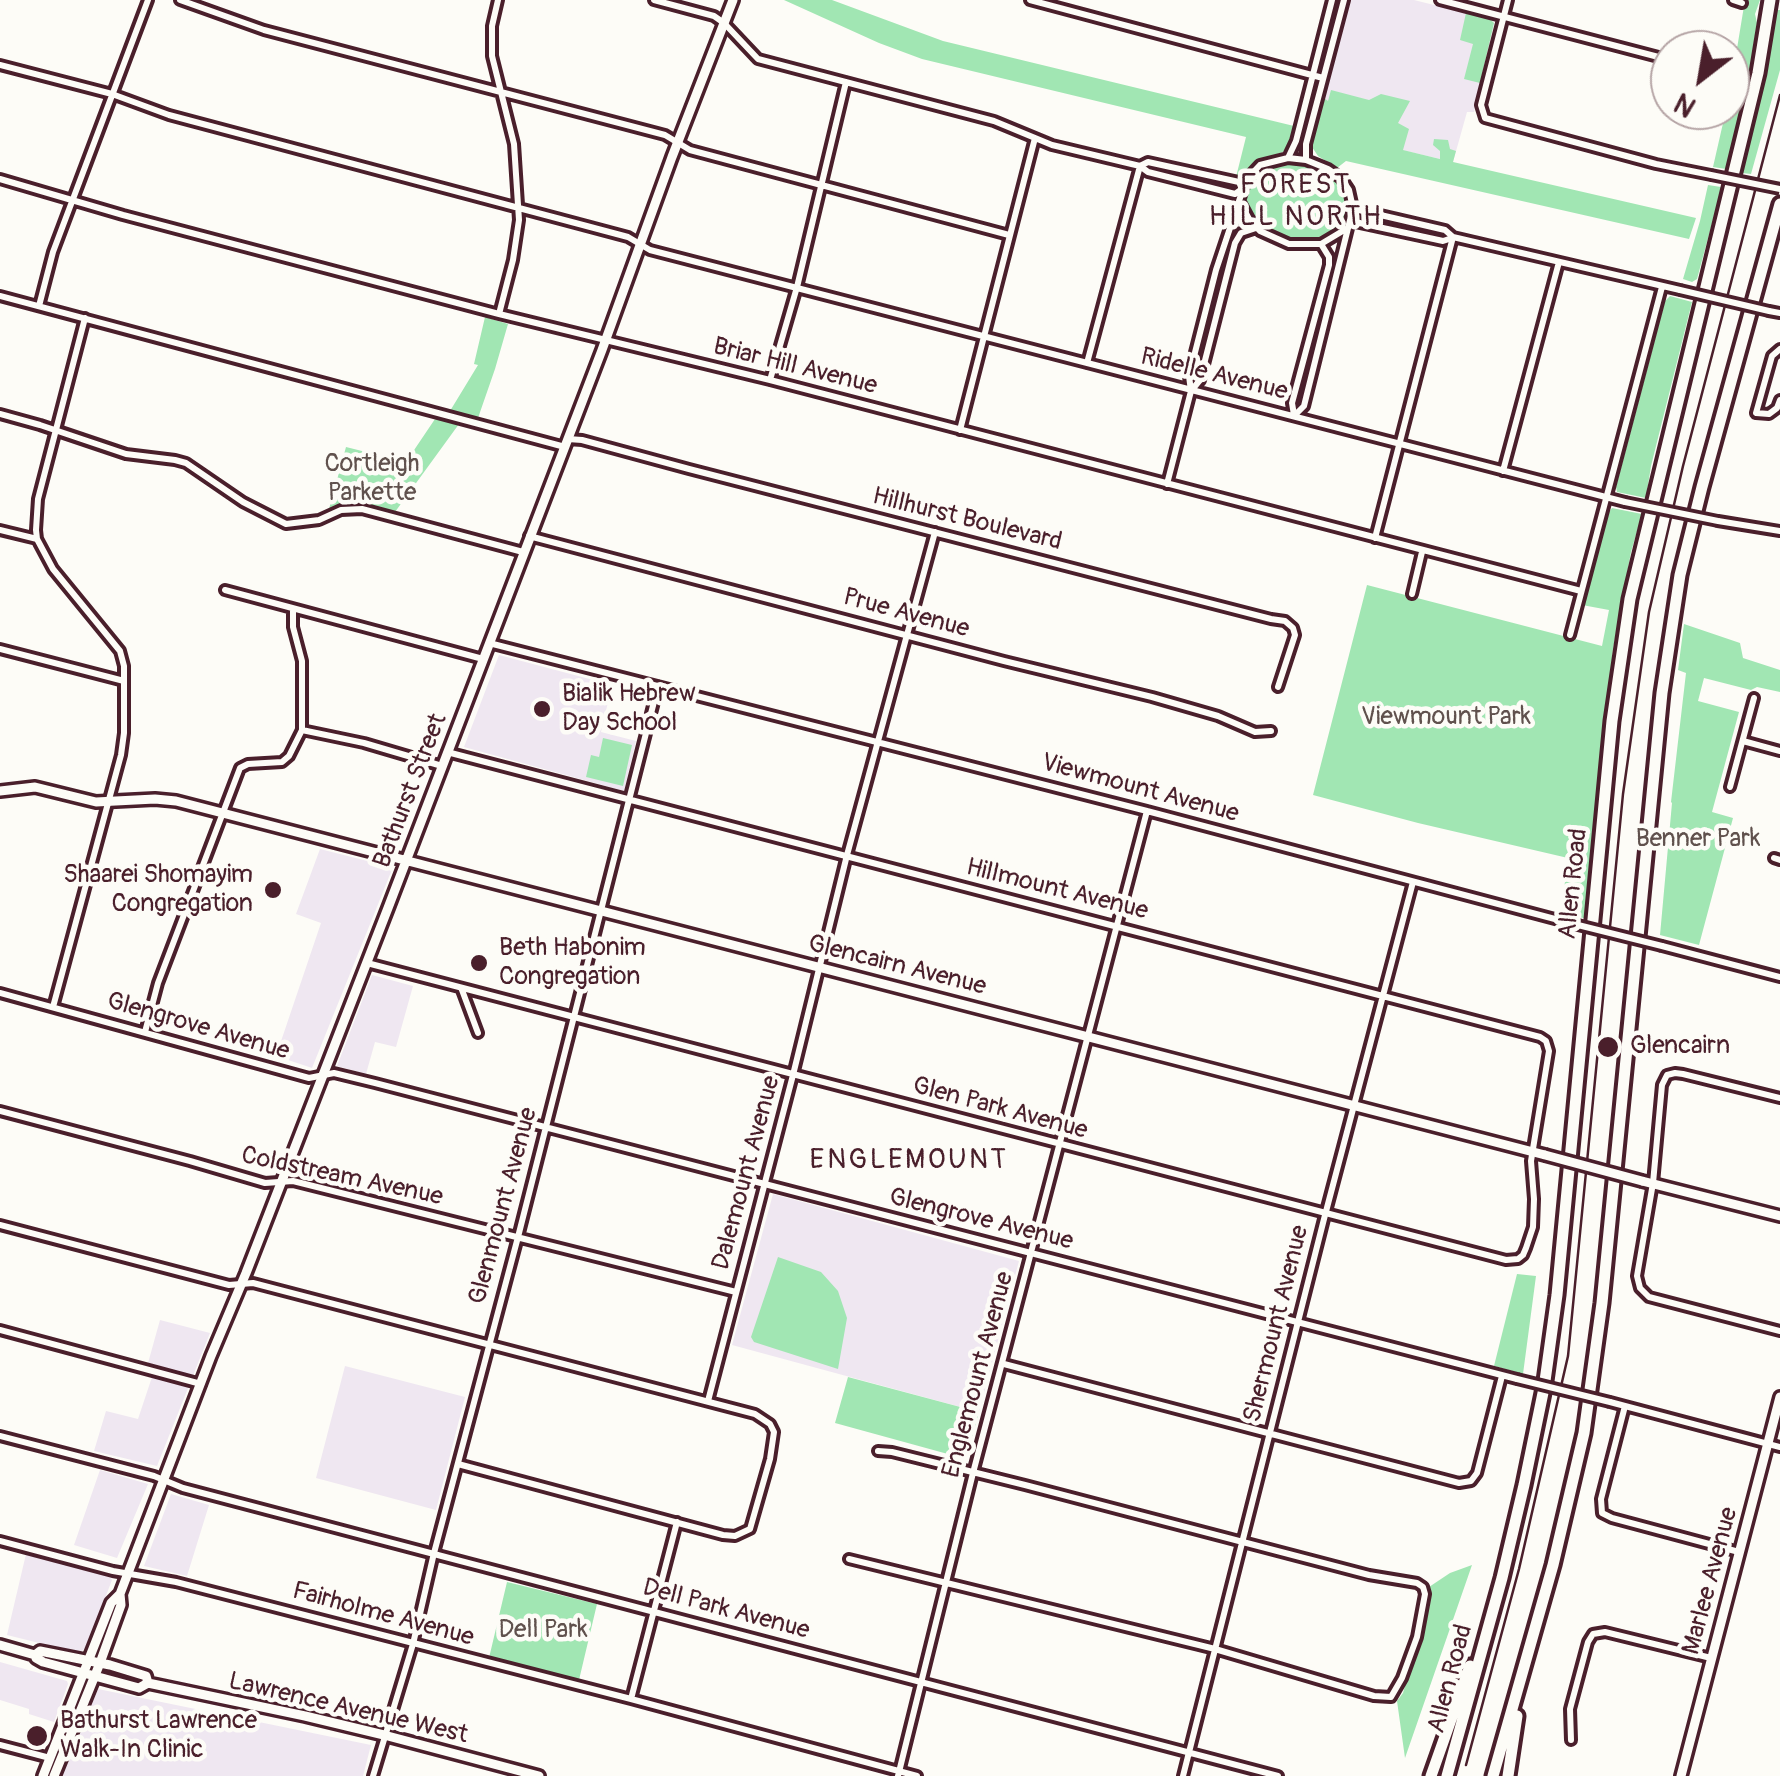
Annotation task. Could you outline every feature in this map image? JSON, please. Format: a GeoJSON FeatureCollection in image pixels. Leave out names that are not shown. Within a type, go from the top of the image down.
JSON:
{"type":"FeatureCollection","features":[{"type":"Feature","properties":{"kind":"highway","name":"Allen Road"},"geometry":{"type":"LineString","coordinates":[[1447,1776],[1502,1578],[1540,1408],[1557,1295],[1612,721],[1630,599],[1749,111],[1770,0]]}},
{"type":"Feature","properties":{"kind":"highway"},"geometry":{"type":"LineString","coordinates":[[1494,1776],[1570,1499],[1586,1419],[1602,1303],[1662,693],[1680,575],[1780,204]]}},
{"type":"Feature","properties":{"kind":"highway"},"geometry":{"type":"LineString","coordinates":[[1431,1776],[1502,1578]]}},
{"type":"Feature","properties":{"kind":"highway"},"geometry":{"type":"LineString","coordinates":[[1508,1776],[1525,1666]]}},
{"type":"Feature","properties":{"kind":"main road","name":"Bathurst Street"},"geometry":{"type":"LineString","coordinates":[[43,1776],[111,1603],[120,1594],[282,1182],[732,0]]}},
{"type":"Feature","properties":{"kind":"main road","name":"Glencairn Avenue"},"geometry":{"type":"LineString","coordinates":[[0,790],[35,787],[88,801],[164,800],[1780,1216]]}},
{"type":"Feature","properties":{"kind":"main road","name":"Marlee Avenue"},"geometry":{"type":"LineString","coordinates":[[1685,1775],[1711,1658],[1780,1397]]}},
{"type":"Feature","properties":{"kind":"main road","name":"Bathurst Street"},"geometry":{"type":"LineString","coordinates":[[54,1776],[122,1605],[120,1594]]}},
{"type":"Feature","properties":{"kind":"main road","name":"Lawrence Avenue West"},"geometry":{"type":"LineString","coordinates":[[0,1645],[100,1663],[146,1676],[148,1684]]}},
{"type":"Feature","properties":{"kind":"main road","name":"Lawrence Avenue West"},"geometry":{"type":"LineString","coordinates":[[35,1654],[39,1661],[138,1688],[148,1684],[384,1734],[538,1776]]}},
{"type":"Feature","properties":{"kind":"street"},"geometry":{"type":"LineString","coordinates":[[39,306],[53,252],[148,0]]}},
{"type":"Feature","properties":{"kind":"street"},"geometry":{"type":"LineString","coordinates":[[180,0],[264,30],[665,135],[690,150],[1009,235]]}},
{"type":"Feature","properties":{"kind":"street"},"geometry":{"type":"LineString","coordinates":[[498,0],[492,26],[492,56],[517,160],[518,208],[512,260],[499,314]]}},
{"type":"Feature","properties":{"kind":"street"},"geometry":{"type":"LineString","coordinates":[[654,0],[714,16],[758,59],[994,121],[1052,145],[1140,166],[1148,172],[1235,194],[1242,189]]}},
{"type":"Feature","properties":{"kind":"street"},"geometry":{"type":"LineString","coordinates":[[1030,0],[1323,78]]}},
{"type":"Feature","properties":{"kind":"street"},"geometry":{"type":"LineString","coordinates":[[1288,158],[1296,141],[1332,0]]}},
{"type":"Feature","properties":{"kind":"street"},"geometry":{"type":"LineString","coordinates":[[1306,160],[1306,144],[1344,0]]}},
{"type":"Feature","properties":{"kind":"street"},"geometry":{"type":"LineString","coordinates":[[1440,0],[1650,55]]}},
{"type":"Feature","properties":{"kind":"street"},"geometry":{"type":"LineString","coordinates":[[1508,0],[1481,105],[1485,118],[1656,164],[1780,189]]}},
{"type":"Feature","properties":{"kind":"street"},"geometry":{"type":"LineString","coordinates":[[1733,0],[1742,2]]}},
{"type":"Feature","properties":{"kind":"street","name":"Ridelle Avenue"},"geometry":{"type":"LineString","coordinates":[[0,65],[112,94],[170,115],[628,237],[650,250],[1606,498],[1780,530]]}},
{"type":"Feature","properties":{"kind":"street"},"geometry":{"type":"LineString","coordinates":[[770,380],[846,82]]}},
{"type":"Feature","properties":{"kind":"street"},"geometry":{"type":"LineString","coordinates":[[960,430],[1035,138]]}},
{"type":"Feature","properties":{"kind":"street"},"geometry":{"type":"LineString","coordinates":[[1168,484],[1191,391],[1189,376],[1216,270],[1242,189],[1260,165],[1288,158],[1306,160],[1341,178],[1351,198],[1355,222],[1443,241],[1454,237]]}},
{"type":"Feature","properties":{"kind":"street"},"geometry":{"type":"LineString","coordinates":[[1087,363],[1140,166],[1148,162],[1239,182],[1242,189]]}},
{"type":"Feature","properties":{"kind":"street"},"geometry":{"type":"LineString","coordinates":[[1203,186],[1205,176]]}},
{"type":"Feature","properties":{"kind":"street","name":"Briar Hill Avenue"},"geometry":{"type":"LineString","coordinates":[[0,180],[499,314],[770,380],[1580,591]]}},
{"type":"Feature","properties":{"kind":"street"},"geometry":{"type":"LineString","coordinates":[[1240,202],[1256,228],[1288,244],[1321,244],[1347,228]]}},
{"type":"Feature","properties":{"kind":"street"},"geometry":{"type":"LineString","coordinates":[[1294,416],[1304,406],[1347,228],[1352,213],[1359,210],[1445,230],[1454,237],[1780,313]]}},
{"type":"Feature","properties":{"kind":"street"},"geometry":{"type":"LineString","coordinates":[[1380,227],[1383,216]]}},
{"type":"Feature","properties":{"kind":"street"},"geometry":{"type":"LineString","coordinates":[[1191,391],[1200,380],[1237,238],[1256,228]]}},
{"type":"Feature","properties":{"kind":"street"},"geometry":{"type":"LineString","coordinates":[[1375,538],[1454,237]]}},
{"type":"Feature","properties":{"kind":"street"},"geometry":{"type":"LineString","coordinates":[[1294,416],[1292,402],[1329,265],[1321,244]]}},
{"type":"Feature","properties":{"kind":"street"},"geometry":{"type":"LineString","coordinates":[[1503,471],[1559,262]]}},
{"type":"Feature","properties":{"kind":"street"},"geometry":{"type":"LineString","coordinates":[[1216,270],[1227,273]]}},
{"type":"Feature","properties":{"kind":"street"},"geometry":{"type":"LineString","coordinates":[[1570,635],[1662,287]]}},
{"type":"Feature","properties":{"kind":"street","name":"Hillhurst Boulevard"},"geometry":{"type":"LineString","coordinates":[[0,296],[566,443],[580,439],[1285,620],[1294,634],[1278,687]]}},
{"type":"Feature","properties":{"kind":"street"},"geometry":{"type":"LineString","coordinates":[[53,1007],[124,733],[124,666],[120,651],[53,569],[37,539],[38,499],[85,318]]}},
{"type":"Feature","properties":{"kind":"street"},"geometry":{"type":"LineString","coordinates":[[1315,319],[1326,322]]}},
{"type":"Feature","properties":{"kind":"street"},"geometry":{"type":"LineString","coordinates":[[1780,349],[1772,356],[1756,413],[1769,414],[1780,400]]}},
{"type":"Feature","properties":{"kind":"street"},"geometry":{"type":"LineString","coordinates":[[0,414],[126,454],[186,464],[286,524],[318,520],[341,510],[362,509],[523,552]]}},
{"type":"Feature","properties":{"kind":"street"},"geometry":{"type":"LineString","coordinates":[[0,530],[37,539]]}},
{"type":"Feature","properties":{"kind":"street","name":"Dalemount Avenue"},"geometry":{"type":"LineString","coordinates":[[708,1402],[847,855],[935,532]]}},
{"type":"Feature","properties":{"kind":"street","name":"Prue Avenue"},"geometry":{"type":"LineString","coordinates":[[529,536],[1202,711],[1254,732],[1271,731]]}},
{"type":"Feature","properties":{"kind":"street"},"geometry":{"type":"LineString","coordinates":[[1412,594],[1422,552]]}},
{"type":"Feature","properties":{"kind":"street"},"geometry":{"type":"LineString","coordinates":[[226,590],[483,658]]}},
{"type":"Feature","properties":{"kind":"street"},"geometry":{"type":"LineString","coordinates":[[144,1032],[158,983],[240,768],[282,762],[302,730],[302,661],[293,627],[293,609]]}},
{"type":"Feature","properties":{"kind":"street","name":"Viewmount Avenue"},"geometry":{"type":"LineString","coordinates":[[489,643],[1780,977]]}},
{"type":"Feature","properties":{"kind":"street"},"geometry":{"type":"LineString","coordinates":[[0,649],[124,681]]}},
{"type":"Feature","properties":{"kind":"street","name":"Glenmount Avenue"},"geometry":{"type":"LineString","coordinates":[[373,1776],[412,1644],[658,686]]}},
{"type":"Feature","properties":{"kind":"street"},"geometry":{"type":"LineString","coordinates":[[1730,786],[1754,698]]}},
{"type":"Feature","properties":{"kind":"street"},"geometry":{"type":"LineString","coordinates":[[302,730],[442,766]]}},
{"type":"Feature","properties":{"kind":"street"},"geometry":{"type":"LineString","coordinates":[[1743,741],[1780,751]]}},
{"type":"Feature","properties":{"kind":"street","name":"Hillmount Avenue"},"geometry":{"type":"LineString","coordinates":[[447,752],[1536,1036],[1546,1041],[1548,1051],[1532,1152]]}},
{"type":"Feature","properties":{"kind":"street","name":"Englemount Avenue"},"geometry":{"type":"LineString","coordinates":[[898,1774],[973,1473],[1148,811]]}},
{"type":"Feature","properties":{"kind":"street","name":"Shermount Avenue"},"geometry":{"type":"LineString","coordinates":[[1183,1776],[1413,882]]}},
{"type":"Feature","properties":{"kind":"street","name":"Glen Park Avenue"},"geometry":{"type":"LineString","coordinates":[[366,963],[1506,1260],[1523,1255],[1533,1227],[1532,1152]]}},
{"type":"Feature","properties":{"kind":"street"},"geometry":{"type":"LineString","coordinates":[[462,990],[478,1033]]}},
{"type":"Feature","properties":{"kind":"street","name":"Glengrove Avenue"},"geometry":{"type":"LineString","coordinates":[[0,993],[309,1078],[334,1073],[1780,1446]]}},
{"type":"Feature","properties":{"kind":"street"},"geometry":{"type":"LineString","coordinates":[[1780,1098],[1683,1074],[1667,1075],[1662,1085],[1653,1184],[1637,1276],[1640,1288],[1649,1297],[1780,1331]]}},
{"type":"Feature","properties":{"kind":"street","name":"Coldstream Avenue"},"geometry":{"type":"LineString","coordinates":[[0,1111],[265,1184],[292,1181],[736,1292]]}},
{"type":"Feature","properties":{"kind":"street"},"geometry":{"type":"LineString","coordinates":[[0,1224],[229,1285],[253,1283],[755,1414],[770,1424],[774,1432],[750,1529],[743,1534],[723,1535],[458,1464]]}},
{"type":"Feature","properties":{"kind":"street"},"geometry":{"type":"LineString","coordinates":[[0,1330],[201,1384]]}},
{"type":"Feature","properties":{"kind":"street"},"geometry":{"type":"LineString","coordinates":[[1004,1364],[1466,1483],[1477,1472],[1502,1376]]}},
{"type":"Feature","properties":{"kind":"street"},"geometry":{"type":"LineString","coordinates":[[1624,1406],[1601,1499],[1602,1513],[1739,1552]]}},
{"type":"Feature","properties":{"kind":"street","name":"Dell Park Avenue"},"geometry":{"type":"LineString","coordinates":[[0,1436],[183,1488],[1278,1776]]}},
{"type":"Feature","properties":{"kind":"street"},"geometry":{"type":"LineString","coordinates":[[849,1559],[1214,1649],[1374,1696],[1391,1698],[1415,1643],[1425,1594],[1417,1583],[1369,1575],[892,1452],[878,1452]]}},
{"type":"Feature","properties":{"kind":"street"},"geometry":{"type":"LineString","coordinates":[[630,1699],[677,1522]]}},
{"type":"Feature","properties":{"kind":"street","name":"Fairholme Avenue"},"geometry":{"type":"LineString","coordinates":[[0,1541],[113,1571],[176,1582],[917,1776]]}},
{"type":"Feature","properties":{"kind":"street"},"geometry":{"type":"LineString","coordinates":[[1572,1740],[1570,1709],[1593,1634],[1605,1632],[1711,1658]]}},
{"type":"Feature","properties":{"kind":"street"},"geometry":{"type":"LineString","coordinates":[[0,1745],[50,1758]]}},
{"type":"Feature","properties":{"kind":"shaded area"},"geometry":{"type":"Polygon","coordinates":[[[1349,0],[1414,0],[1494,23],[1474,112],[1467,112],[1453,162],[1316,130],[1349,0]]]}},
{"type":"Feature","properties":{"kind":"shaded area","name":"Bialik Hebrew Day School"},"geometry":{"type":"Polygon","coordinates":[[[499,655],[612,685],[601,732],[636,741],[624,791],[464,747],[499,655]]]}},
{"type":"Feature","properties":{"kind":"shaded area"},"geometry":{"type":"Polygon","coordinates":[[[320,849],[387,866],[391,872],[312,1068],[276,1056],[321,923],[296,914],[320,849]]]}},
{"type":"Feature","properties":{"kind":"shaded area"},"geometry":{"type":"Polygon","coordinates":[[[372,975],[413,986],[396,1047],[375,1042],[366,1074],[337,1066],[372,975]]]}},
{"type":"Feature","properties":{"kind":"shaded area"},"geometry":{"type":"Polygon","coordinates":[[[773,1194],[1019,1261],[979,1412],[732,1345],[773,1194]]]}},
{"type":"Feature","properties":{"kind":"shaded area"},"geometry":{"type":"Polygon","coordinates":[[[160,1320],[210,1333],[157,1466],[94,1451],[106,1411],[138,1419],[156,1365],[148,1363],[160,1320]]]}},
{"type":"Feature","properties":{"kind":"shaded area"},"geometry":{"type":"Polygon","coordinates":[[[345,1366],[465,1397],[436,1510],[316,1478],[345,1366]]]}},
{"type":"Feature","properties":{"kind":"shaded area"},"geometry":{"type":"Polygon","coordinates":[[[100,1470],[148,1484],[117,1558],[74,1545],[100,1470]]]}},
{"type":"Feature","properties":{"kind":"shaded area"},"geometry":{"type":"Polygon","coordinates":[[[171,1494],[209,1505],[187,1576],[144,1566],[171,1494]]]}},
{"type":"Feature","properties":{"kind":"shaded area"},"geometry":{"type":"Polygon","coordinates":[[[26,1554],[110,1576],[112,1580],[86,1648],[79,1653],[7,1635],[26,1554]]]}},
{"type":"Feature","properties":{"kind":"shaded area"},"geometry":{"type":"Polygon","coordinates":[[[0,1662],[67,1681],[54,1722],[0,1700],[0,1662]]]}},
{"type":"Feature","properties":{"kind":"shaded area"},"geometry":{"type":"Polygon","coordinates":[[[98,1689],[371,1745],[363,1776],[61,1776],[98,1689]]]}},
{"type":"Feature","properties":{"kind":"green space"},"geometry":{"type":"Polygon","coordinates":[[[784,0],[832,0],[943,41],[1294,126],[1293,132],[1283,152],[1260,160],[1236,177],[1246,137],[922,59],[784,0]]]}},
{"type":"Feature","properties":{"kind":"green space"},"geometry":{"type":"Polygon","coordinates":[[[1745,0],[1760,0],[1750,67],[1750,30],[1740,30],[1745,0]]]}},
{"type":"Feature","properties":{"kind":"green space"},"geometry":{"type":"Polygon","coordinates":[[[1777,10],[1780,70],[1751,174],[1742,173],[1771,48],[1777,10]]]}},
{"type":"Feature","properties":{"kind":"green space"},"geometry":{"type":"Polygon","coordinates":[[[1466,13],[1494,23],[1480,83],[1464,79],[1473,44],[1460,40],[1466,13]]]}},
{"type":"Feature","properties":{"kind":"green space"},"geometry":{"type":"Polygon","coordinates":[[[1331,90],[1369,100],[1381,94],[1410,101],[1398,123],[1409,129],[1403,150],[1440,159],[1434,139],[1448,140],[1450,149],[1456,151],[1453,162],[1696,218],[1689,239],[1346,161],[1337,168],[1318,156],[1312,147],[1324,98],[1328,101],[1331,90]]]}},
{"type":"Feature","properties":{"kind":"green space"},"geometry":{"type":"Polygon","coordinates":[[[1721,130],[1736,130],[1726,169],[1713,167],[1721,130]]]}},
{"type":"Feature","properties":{"kind":"green space"},"geometry":{"type":"Polygon","coordinates":[[[1289,162],[1320,169],[1345,193],[1347,210],[1332,234],[1307,242],[1287,240],[1266,231],[1252,217],[1246,190],[1253,177],[1269,166],[1289,162]]]}},
{"type":"Feature","properties":{"kind":"green space"},"geometry":{"type":"Polygon","coordinates":[[[1708,185],[1721,190],[1697,279],[1692,282],[1683,279],[1708,185]]]}},
{"type":"Feature","properties":{"kind":"green space"},"geometry":{"type":"Polygon","coordinates":[[[1670,296],[1692,302],[1646,498],[1617,492],[1616,487],[1665,301],[1670,296]]]}},
{"type":"Feature","properties":{"kind":"green space"},"geometry":{"type":"Polygon","coordinates":[[[485,317],[508,324],[478,418],[450,411],[478,365],[474,364],[485,317]]]}},
{"type":"Feature","properties":{"kind":"green space","name":"Cortleigh Parkette"},"geometry":{"type":"Polygon","coordinates":[[[435,419],[459,424],[395,512],[352,503],[329,509],[346,447],[406,462],[435,419]]]}},
{"type":"Feature","properties":{"kind":"green space","name":"Viewmount Park"},"geometry":{"type":"Polygon","coordinates":[[[1612,508],[1642,514],[1613,649],[1588,919],[1561,913],[1568,858],[1313,795],[1367,585],[1602,646],[1609,610],[1582,605],[1612,508]]]}},
{"type":"Feature","properties":{"kind":"green space","name":"Benner Park"},"geometry":{"type":"Polygon","coordinates":[[[1684,624],[1740,643],[1743,658],[1780,670],[1780,692],[1757,687],[1751,690],[1704,678],[1698,701],[1739,712],[1712,812],[1733,818],[1699,945],[1660,935],[1686,673],[1678,670],[1684,624]]]}},
{"type":"Feature","properties":{"kind":"green space"},"geometry":{"type":"Polygon","coordinates":[[[603,738],[632,745],[623,786],[586,777],[591,755],[599,757],[603,738]]]}},
{"type":"Feature","properties":{"kind":"green space"},"geometry":{"type":"Polygon","coordinates":[[[778,1257],[821,1272],[838,1291],[847,1318],[838,1369],[754,1342],[751,1337],[778,1257]]]}},
{"type":"Feature","properties":{"kind":"green space"},"geometry":{"type":"Polygon","coordinates":[[[1517,1274],[1536,1276],[1523,1374],[1494,1366],[1517,1274]]]}},
{"type":"Feature","properties":{"kind":"green space"},"geometry":{"type":"Polygon","coordinates":[[[848,1377],[979,1412],[966,1459],[835,1423],[848,1377]]]}},
{"type":"Feature","properties":{"kind":"green space"},"geometry":{"type":"Polygon","coordinates":[[[1472,1565],[1405,1758],[1397,1701],[1403,1693],[1429,1599],[1426,1589],[1450,1573],[1472,1565]]]}},
{"type":"Feature","properties":{"kind":"green space","name":"Dell Park"},"geometry":{"type":"Polygon","coordinates":[[[507,1582],[597,1604],[579,1680],[489,1658],[507,1582]]]}},
{"type":"Feature","properties":{"kind":"railway"},"geometry":{"type":"LineString","coordinates":[[1466,1765],[1519,1569],[1568,1356],[1623,794],[1649,612],[1780,95]]}},
{"type":"Feature","properties":{"kind":"place","name":"Bialik Hebrew Day School"},"geometry":{"type":"Point","coordinates":[542,709]}},
{"type":"Feature","properties":{"kind":"place","name":"Shaarei Shomayim Congregation"},"geometry":{"type":"Point","coordinates":[273,890]}},
{"type":"Feature","properties":{"kind":"place","name":"Beth Habonim Congregation"},"geometry":{"type":"Point","coordinates":[479,963]}},
{"type":"Feature","properties":{"kind":"place","name":"Glencairn"},"geometry":{"type":"Point","coordinates":[1608,1047]}},
{"type":"Feature","properties":{"kind":"place","name":"Bathurst Lawrence Walk-In Clinic"},"geometry":{"type":"Point","coordinates":[37,1736]}},
{"type":"Feature","properties":{"kind":"district","name":"FOREST HILL NORTH"},"geometry":{"type":"Point","coordinates":[1296,202]}},
{"type":"Feature","properties":{"kind":"district","name":"ENGLEMOUNT"},"geometry":{"type":"Point","coordinates":[909,1161]}}]}
